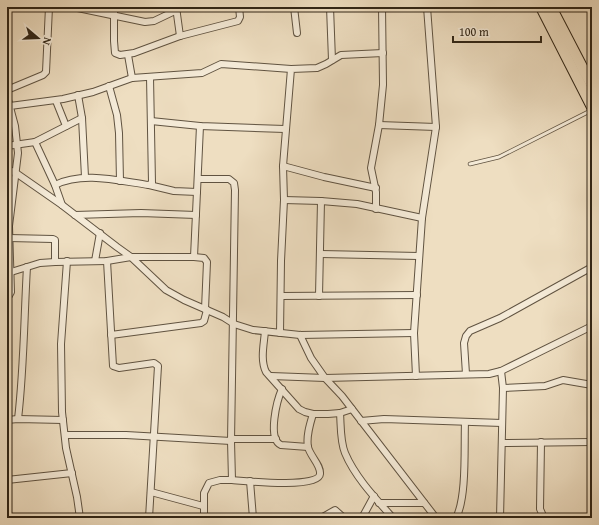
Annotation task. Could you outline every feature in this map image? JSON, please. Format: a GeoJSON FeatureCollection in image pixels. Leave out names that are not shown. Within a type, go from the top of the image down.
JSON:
{"type":"FeatureCollection","features":[{"type":"Feature","properties":{"kind":"highway"},"geometry":{"type":"LineString","coordinates":[[541,7],[592,108]]}},
{"type":"Feature","properties":{"kind":"highway"},"geometry":{"type":"LineString","coordinates":[[551,7],[592,86]]}},
{"type":"Feature","properties":{"kind":"street"},"geometry":{"type":"LineString","coordinates":[[7,90],[43,75],[46,72],[49,7]]}},
{"type":"Feature","properties":{"kind":"street"},"geometry":{"type":"LineString","coordinates":[[73,7],[145,22],[154,21],[177,9],[180,36]]}},
{"type":"Feature","properties":{"kind":"street"},"geometry":{"type":"LineString","coordinates":[[114,7],[115,53],[120,55],[128,55],[180,36],[238,21],[240,17],[239,7]]}},
{"type":"Feature","properties":{"kind":"street"},"geometry":{"type":"LineString","coordinates":[[294,7],[297,33]]}},
{"type":"Feature","properties":{"kind":"street"},"geometry":{"type":"LineString","coordinates":[[330,7],[332,60]]}},
{"type":"Feature","properties":{"kind":"street"},"geometry":{"type":"LineString","coordinates":[[376,209],[376,188],[371,168],[371,161],[379,125],[383,84],[382,7]]}},
{"type":"Feature","properties":{"kind":"street"},"geometry":{"type":"LineString","coordinates":[[416,376],[414,333],[422,218],[436,127],[427,7]]}},
{"type":"Feature","properties":{"kind":"street"},"geometry":{"type":"LineString","coordinates":[[10,106],[56,101],[132,78],[202,73],[221,64],[317,68],[341,55],[383,53]]}},
{"type":"Feature","properties":{"kind":"street"},"geometry":{"type":"LineString","coordinates":[[128,55],[132,78]]}},
{"type":"Feature","properties":{"kind":"street"},"geometry":{"type":"LineString","coordinates":[[280,333],[284,200],[283,166],[291,68]]}},
{"type":"Feature","properties":{"kind":"street"},"geometry":{"type":"LineString","coordinates":[[149,185],[153,182],[150,76]]}},
{"type":"Feature","properties":{"kind":"street"},"geometry":{"type":"LineString","coordinates":[[109,86],[117,115],[120,182]]}},
{"type":"Feature","properties":{"kind":"street"},"geometry":{"type":"LineString","coordinates":[[78,95],[82,118],[85,177]]}},
{"type":"Feature","properties":{"kind":"street"},"geometry":{"type":"LineString","coordinates":[[7,96],[18,144],[16,173],[8,226],[8,259],[11,272],[11,292],[7,299]]}},
{"type":"Feature","properties":{"kind":"street"},"geometry":{"type":"LineString","coordinates":[[56,101],[66,126]]}},
{"type":"Feature","properties":{"kind":"street"},"geometry":{"type":"LineString","coordinates":[[7,146],[35,142],[82,118]]}},
{"type":"Feature","properties":{"kind":"street"},"geometry":{"type":"LineString","coordinates":[[151,121],[200,126],[285,129]]}},
{"type":"Feature","properties":{"kind":"street"},"geometry":{"type":"LineString","coordinates":[[379,125],[436,127]]}},
{"type":"Feature","properties":{"kind":"street"},"geometry":{"type":"LineString","coordinates":[[194,257],[200,126]]}},
{"type":"Feature","properties":{"kind":"street"},"geometry":{"type":"LineString","coordinates":[[35,142],[55,185],[62,205]]}},
{"type":"Feature","properties":{"kind":"street"},"geometry":{"type":"LineString","coordinates":[[283,166],[324,177],[376,188]]}},
{"type":"Feature","properties":{"kind":"street"},"geometry":{"type":"LineString","coordinates":[[7,169],[16,173],[100,233],[130,257],[166,290],[184,300],[223,317],[234,324],[265,331],[300,335],[414,333]]}},
{"type":"Feature","properties":{"kind":"street"},"geometry":{"type":"LineString","coordinates":[[55,185],[71,179],[85,177],[149,185],[174,191],[197,192]]}},
{"type":"Feature","properties":{"kind":"street"},"geometry":{"type":"LineString","coordinates":[[198,179],[229,179],[234,183],[234,324],[231,440],[232,480]]}},
{"type":"Feature","properties":{"kind":"street"},"geometry":{"type":"LineString","coordinates":[[284,200],[357,204],[422,218]]}},
{"type":"Feature","properties":{"kind":"street"},"geometry":{"type":"LineString","coordinates":[[319,296],[321,201]]}},
{"type":"Feature","properties":{"kind":"street"},"geometry":{"type":"LineString","coordinates":[[75,214],[141,213],[196,215]]}},
{"type":"Feature","properties":{"kind":"street"},"geometry":{"type":"LineString","coordinates":[[95,261],[100,233]]}},
{"type":"Feature","properties":{"kind":"street"},"geometry":{"type":"LineString","coordinates":[[9,238],[55,240],[55,262]]}},
{"type":"Feature","properties":{"kind":"street"},"geometry":{"type":"LineString","coordinates":[[321,254],[419,256]]}},
{"type":"Feature","properties":{"kind":"street"},"geometry":{"type":"LineString","coordinates":[[11,272],[40,263],[67,261],[107,261],[130,257],[204,258],[207,262],[206,310],[204,321],[201,323],[111,335]]}},
{"type":"Feature","properties":{"kind":"street"},"geometry":{"type":"LineString","coordinates":[[67,261],[60,369],[65,435],[80,518]]}},
{"type":"Feature","properties":{"kind":"street"},"geometry":{"type":"LineString","coordinates":[[107,261],[114,367],[119,368],[154,363],[158,366],[149,518]]}},
{"type":"Feature","properties":{"kind":"street"},"geometry":{"type":"LineString","coordinates":[[18,419],[22,384],[27,267]]}},
{"type":"Feature","properties":{"kind":"street"},"geometry":{"type":"LineString","coordinates":[[466,374],[464,343],[466,336],[470,331],[500,318],[592,267]]}},
{"type":"Feature","properties":{"kind":"street"},"geometry":{"type":"LineString","coordinates":[[281,296],[417,295]]}},
{"type":"Feature","properties":{"kind":"street"},"geometry":{"type":"LineString","coordinates":[[271,376],[325,378],[489,374],[501,371],[591,329]]}},
{"type":"Feature","properties":{"kind":"street"},"geometry":{"type":"LineString","coordinates":[[265,331],[264,367],[299,409],[313,414],[340,413],[352,409]]}},
{"type":"Feature","properties":{"kind":"street"},"geometry":{"type":"LineString","coordinates":[[300,335],[311,358],[325,378],[361,420],[436,518]]}},
{"type":"Feature","properties":{"kind":"street"},"geometry":{"type":"LineString","coordinates":[[500,518],[503,388],[501,371]]}},
{"type":"Feature","properties":{"kind":"street"},"geometry":{"type":"LineString","coordinates":[[503,388],[545,386],[563,380],[592,385]]}},
{"type":"Feature","properties":{"kind":"street"},"geometry":{"type":"LineString","coordinates":[[282,389],[275,408],[276,440],[281,446],[308,447]]}},
{"type":"Feature","properties":{"kind":"street"},"geometry":{"type":"LineString","coordinates":[[340,413],[345,452],[360,478],[379,503],[393,518]]}},
{"type":"Feature","properties":{"kind":"street"},"geometry":{"type":"LineString","coordinates":[[204,518],[204,493],[209,484],[220,480],[295,484],[316,480],[320,476],[320,470],[312,458],[308,447],[308,436],[313,414]]}},
{"type":"Feature","properties":{"kind":"street"},"geometry":{"type":"LineString","coordinates":[[361,420],[384,419],[502,422]]}},
{"type":"Feature","properties":{"kind":"street"},"geometry":{"type":"LineString","coordinates":[[7,420],[63,420]]}},
{"type":"Feature","properties":{"kind":"street"},"geometry":{"type":"LineString","coordinates":[[456,518],[459,512],[463,486],[465,422]]}},
{"type":"Feature","properties":{"kind":"street"},"geometry":{"type":"LineString","coordinates":[[65,435],[126,435],[231,440],[276,440]]}},
{"type":"Feature","properties":{"kind":"street"},"geometry":{"type":"LineString","coordinates":[[541,442],[540,509],[544,518]]}},
{"type":"Feature","properties":{"kind":"street"},"geometry":{"type":"LineString","coordinates":[[502,443],[592,442]]}},
{"type":"Feature","properties":{"kind":"street"},"geometry":{"type":"LineString","coordinates":[[7,480],[72,473]]}},
{"type":"Feature","properties":{"kind":"street"},"geometry":{"type":"LineString","coordinates":[[250,481],[253,518]]}},
{"type":"Feature","properties":{"kind":"street"},"geometry":{"type":"LineString","coordinates":[[151,492],[203,506]]}},
{"type":"Feature","properties":{"kind":"street"},"geometry":{"type":"LineString","coordinates":[[362,518],[374,496]]}},
{"type":"Feature","properties":{"kind":"street"},"geometry":{"type":"LineString","coordinates":[[379,503],[424,503]]}},
{"type":"Feature","properties":{"kind":"street"},"geometry":{"type":"LineString","coordinates":[[321,518],[335,510],[344,518]]}},
{"type":"Feature","properties":{"kind":"lane"},"geometry":{"type":"LineString","coordinates":[[470,164],[500,157],[592,108]]}}]}
